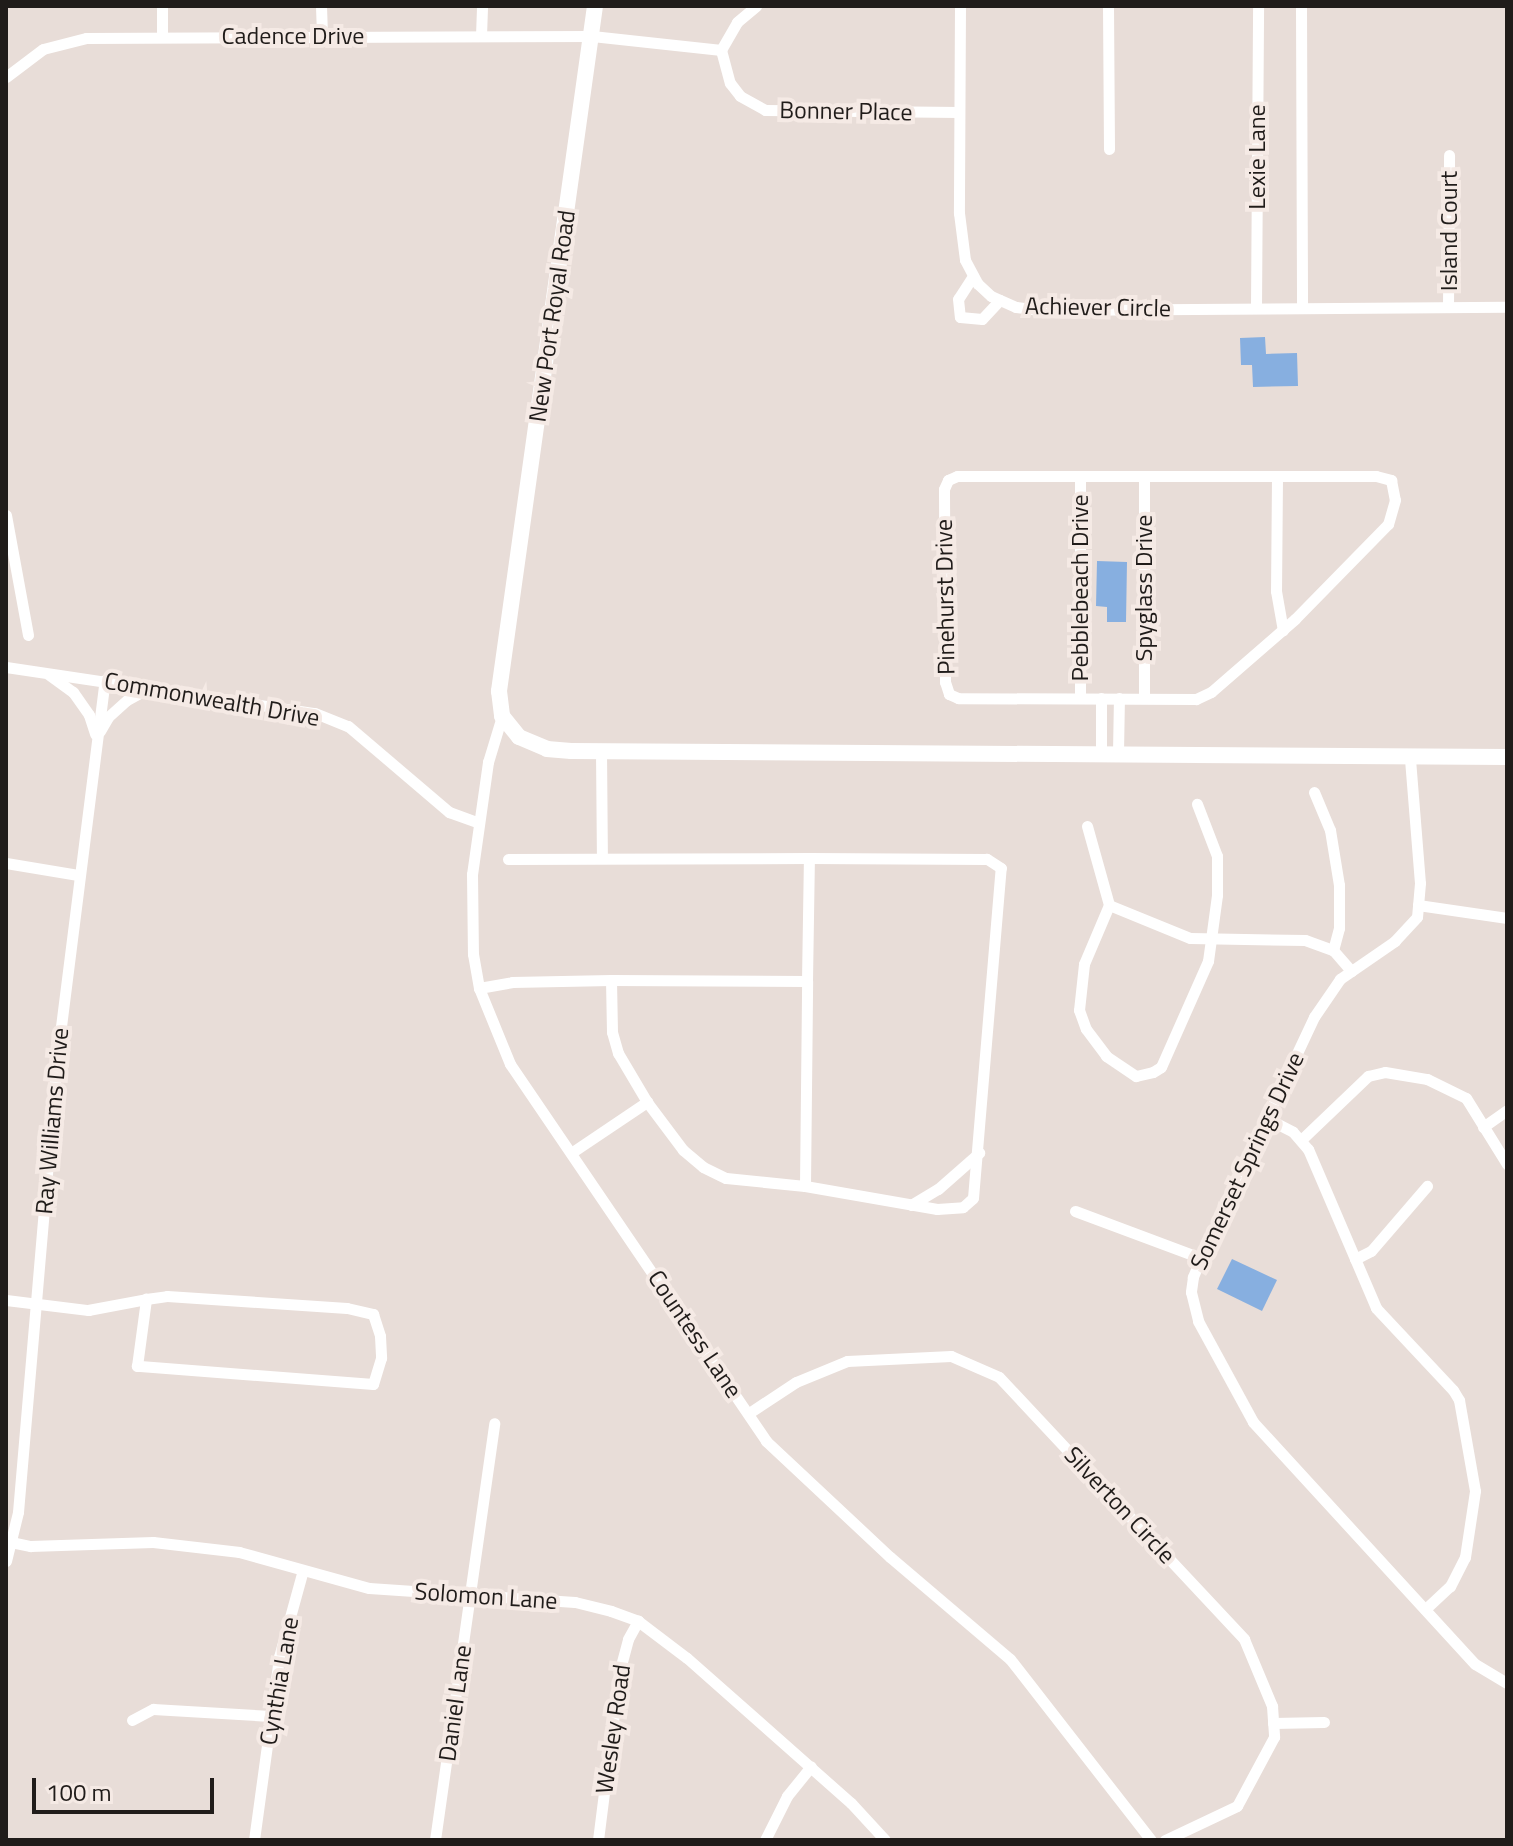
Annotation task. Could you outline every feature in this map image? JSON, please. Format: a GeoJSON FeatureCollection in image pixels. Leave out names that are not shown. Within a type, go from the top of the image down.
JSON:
{"type":"FeatureCollection","features":[{"type":"Feature","properties":{"kind":"main road","name":"New Port Royal Road"},"geometry":{"type":"LineString","coordinates":[[502,716],[499,691],[507,626],[595,6]]}},
{"type":"Feature","properties":{"kind":"main road"},"geometry":{"type":"LineString","coordinates":[[502,716],[519,737],[538,746],[601,751],[1109,753],[1410,759],[1507,757]]}},
{"type":"Feature","properties":{"kind":"street"},"geometry":{"type":"LineString","coordinates":[[162,6],[162,36]]}},
{"type":"Feature","properties":{"kind":"street"},"geometry":{"type":"LineString","coordinates":[[321,6],[322,36]]}},
{"type":"Feature","properties":{"kind":"street"},"geometry":{"type":"LineString","coordinates":[[481,36],[482,6]]}},
{"type":"Feature","properties":{"kind":"street"},"geometry":{"type":"LineString","coordinates":[[592,36],[721,50],[737,22],[756,6]]}},
{"type":"Feature","properties":{"kind":"street"},"geometry":{"type":"LineString","coordinates":[[960,6],[959,213],[965,260],[973,276],[958,299],[960,317],[982,319],[1000,300]]}},
{"type":"Feature","properties":{"kind":"street"},"geometry":{"type":"LineString","coordinates":[[1108,6],[1109,149]]}},
{"type":"Feature","properties":{"kind":"street","name":"Lexie Lane"},"geometry":{"type":"LineString","coordinates":[[1256,307],[1258,6]]}},
{"type":"Feature","properties":{"kind":"street","name":"Lexie Lane"},"geometry":{"type":"LineString","coordinates":[[1301,6],[1302,307]]}},
{"type":"Feature","properties":{"kind":"street","name":"Cadence Drive"},"geometry":{"type":"LineString","coordinates":[[6,77],[43,49],[86,38],[592,36]]}},
{"type":"Feature","properties":{"kind":"street","name":"Bonner Place"},"geometry":{"type":"LineString","coordinates":[[721,50],[730,83],[740,96],[765,110],[959,112]]}},
{"type":"Feature","properties":{"kind":"street","name":"Island Court"},"geometry":{"type":"LineString","coordinates":[[1448,307],[1449,155]]}},
{"type":"Feature","properties":{"kind":"street","name":"Achiever Circle"},"geometry":{"type":"LineString","coordinates":[[973,276],[991,296],[1040,310],[1507,307]]}},
{"type":"Feature","properties":{"kind":"street","name":"Pinehurst Drive"},"geometry":{"type":"LineString","coordinates":[[957,476],[1080,477],[1376,476],[1391,480],[1395,488],[1388,524],[1283,630],[1211,692],[1196,699],[958,698],[949,694],[945,682],[944,504],[944,489],[948,480],[957,476]]}},
{"type":"Feature","properties":{"kind":"street","name":"Pebblebeach Drive"},"geometry":{"type":"LineString","coordinates":[[1080,477],[1080,698]]}},
{"type":"Feature","properties":{"kind":"street","name":"Spyglass Drive"},"geometry":{"type":"LineString","coordinates":[[1144,478],[1144,698]]}},
{"type":"Feature","properties":{"kind":"street"},"geometry":{"type":"LineString","coordinates":[[1277,478],[1276,591],[1283,630]]}},
{"type":"Feature","properties":{"kind":"street"},"geometry":{"type":"LineString","coordinates":[[6,515],[28,635]]}},
{"type":"Feature","properties":{"kind":"street","name":"Commonwealth Drive"},"geometry":{"type":"LineString","coordinates":[[6,667],[315,713],[348,726],[449,812],[479,823]]}},
{"type":"Feature","properties":{"kind":"street"},"geometry":{"type":"LineString","coordinates":[[47,673],[73,692],[89,715],[96,738]]}},
{"type":"Feature","properties":{"kind":"street","name":"Ray Williams Drive"},"geometry":{"type":"LineString","coordinates":[[6,1561],[18,1512],[57,1058],[105,680]]}},
{"type":"Feature","properties":{"kind":"street"},"geometry":{"type":"LineString","coordinates":[[96,738],[108,717],[127,700],[150,687]]}},
{"type":"Feature","properties":{"kind":"street"},"geometry":{"type":"LineString","coordinates":[[1101,698],[1109,753]]}},
{"type":"Feature","properties":{"kind":"street"},"geometry":{"type":"LineString","coordinates":[[1109,753],[1119,698]]}},
{"type":"Feature","properties":{"kind":"street","name":"Countess Lane"},"geometry":{"type":"LineString","coordinates":[[502,716],[488,762],[472,874],[473,954],[479,988],[510,1064],[766,1441],[890,1557],[1010,1659],[1151,1840]]}},
{"type":"Feature","properties":{"kind":"street"},"geometry":{"type":"LineString","coordinates":[[601,751],[602,858]]}},
{"type":"Feature","properties":{"kind":"street"},"geometry":{"type":"LineString","coordinates":[[1410,759],[1420,883],[1418,905],[1507,918]]}},
{"type":"Feature","properties":{"kind":"street"},"geometry":{"type":"LineString","coordinates":[[1314,792],[1330,830],[1339,885],[1339,928],[1333,950]]}},
{"type":"Feature","properties":{"kind":"street"},"geometry":{"type":"LineString","coordinates":[[1087,826],[1109,905],[1084,964],[1079,1010],[1086,1029],[1106,1056],[1136,1076],[1161,1067],[1208,961],[1217,895],[1217,856],[1197,804]]}},
{"type":"Feature","properties":{"kind":"street"},"geometry":{"type":"LineString","coordinates":[[805,1186],[809,858]]}},
{"type":"Feature","properties":{"kind":"street"},"geometry":{"type":"LineString","coordinates":[[508,859],[987,859],[1001,868],[973,1198],[963,1207],[937,1209],[805,1186],[726,1178],[703,1167],[683,1150],[647,1102],[618,1053],[612,1032],[611,980]]}},
{"type":"Feature","properties":{"kind":"street"},"geometry":{"type":"LineString","coordinates":[[6,863],[78,875]]}},
{"type":"Feature","properties":{"kind":"street"},"geometry":{"type":"LineString","coordinates":[[1109,905],[1190,938],[1305,940],[1333,950],[1351,971]]}},
{"type":"Feature","properties":{"kind":"street","name":"Somerset Springs Drive"},"geometry":{"type":"LineString","coordinates":[[1418,905],[1417,917],[1408,929],[1340,979],[1314,1017],[1201,1258],[1191,1292],[1198,1321],[1253,1422],[1475,1664],[1507,1683]]}},
{"type":"Feature","properties":{"kind":"street"},"geometry":{"type":"LineString","coordinates":[[479,988],[512,982],[807,981]]}},
{"type":"Feature","properties":{"kind":"street"},"geometry":{"type":"LineString","coordinates":[[1301,1140],[1368,1076],[1385,1072],[1427,1079],[1466,1098],[1507,1164]]}},
{"type":"Feature","properties":{"kind":"street"},"geometry":{"type":"LineString","coordinates":[[571,1153],[647,1102]]}},
{"type":"Feature","properties":{"kind":"street"},"geometry":{"type":"LineString","coordinates":[[1483,1127],[1507,1110]]}},
{"type":"Feature","properties":{"kind":"street"},"geometry":{"type":"LineString","coordinates":[[1266,1118],[1301,1140],[1382,1315],[1459,1400],[1475,1491],[1465,1557],[1450,1586],[1425,1609]]}},
{"type":"Feature","properties":{"kind":"street"},"geometry":{"type":"LineString","coordinates":[[911,1205],[938,1189],[979,1153]]}},
{"type":"Feature","properties":{"kind":"street"},"geometry":{"type":"LineString","coordinates":[[1355,1259],[1371,1251],[1427,1186]]}},
{"type":"Feature","properties":{"kind":"street"},"geometry":{"type":"LineString","coordinates":[[1075,1211],[1201,1258]]}},
{"type":"Feature","properties":{"kind":"street"},"geometry":{"type":"LineString","coordinates":[[6,1300],[88,1310],[146,1299],[167,1296],[347,1308],[373,1314],[380,1336],[381,1358],[373,1384],[137,1366],[146,1299]]}},
{"type":"Feature","properties":{"kind":"street","name":"Silverton Circle"},"geometry":{"type":"LineString","coordinates":[[749,1413],[796,1382],[847,1361],[951,1356],[999,1377],[1244,1639],[1272,1706],[1273,1723]]}},
{"type":"Feature","properties":{"kind":"street","name":"Daniel Lane"},"geometry":{"type":"LineString","coordinates":[[435,1840],[494,1423]]}},
{"type":"Feature","properties":{"kind":"street","name":"Solomon Lane"},"geometry":{"type":"LineString","coordinates":[[9,1542],[30,1546],[153,1542],[239,1552],[369,1588],[470,1598],[575,1602],[638,1621],[687,1658],[811,1766],[885,1840]]}},
{"type":"Feature","properties":{"kind":"street","name":"Cynthia Lane"},"geometry":{"type":"LineString","coordinates":[[254,1840],[279,1657],[303,1570]]}},
{"type":"Feature","properties":{"kind":"street","name":"Wesley Road"},"geometry":{"type":"LineString","coordinates":[[598,1840],[619,1673],[628,1639],[638,1621]]}},
{"type":"Feature","properties":{"kind":"street"},"geometry":{"type":"LineString","coordinates":[[132,1720],[153,1709],[270,1716]]}},
{"type":"Feature","properties":{"kind":"street"},"geometry":{"type":"LineString","coordinates":[[1165,1840],[1237,1806],[1274,1737],[1273,1723],[1324,1722]]}},
{"type":"Feature","properties":{"kind":"street"},"geometry":{"type":"LineString","coordinates":[[765,1840],[787,1796],[811,1766]]}},
{"type":"Feature","properties":{"kind":"water"},"geometry":{"type":"Polygon","coordinates":[[[1265,337],[1266,354],[1297,353],[1298,386],[1253,387],[1252,365],[1241,365],[1240,338],[1265,337]]]}},
{"type":"Feature","properties":{"kind":"water"},"geometry":{"type":"Polygon","coordinates":[[[1097,561],[1127,562],[1126,622],[1107,622],[1107,607],[1096,606],[1097,561]]]}},
{"type":"Feature","properties":{"kind":"water"},"geometry":{"type":"Polygon","coordinates":[[[1232,1259],[1277,1280],[1262,1311],[1217,1289],[1232,1259]]]}}]}
